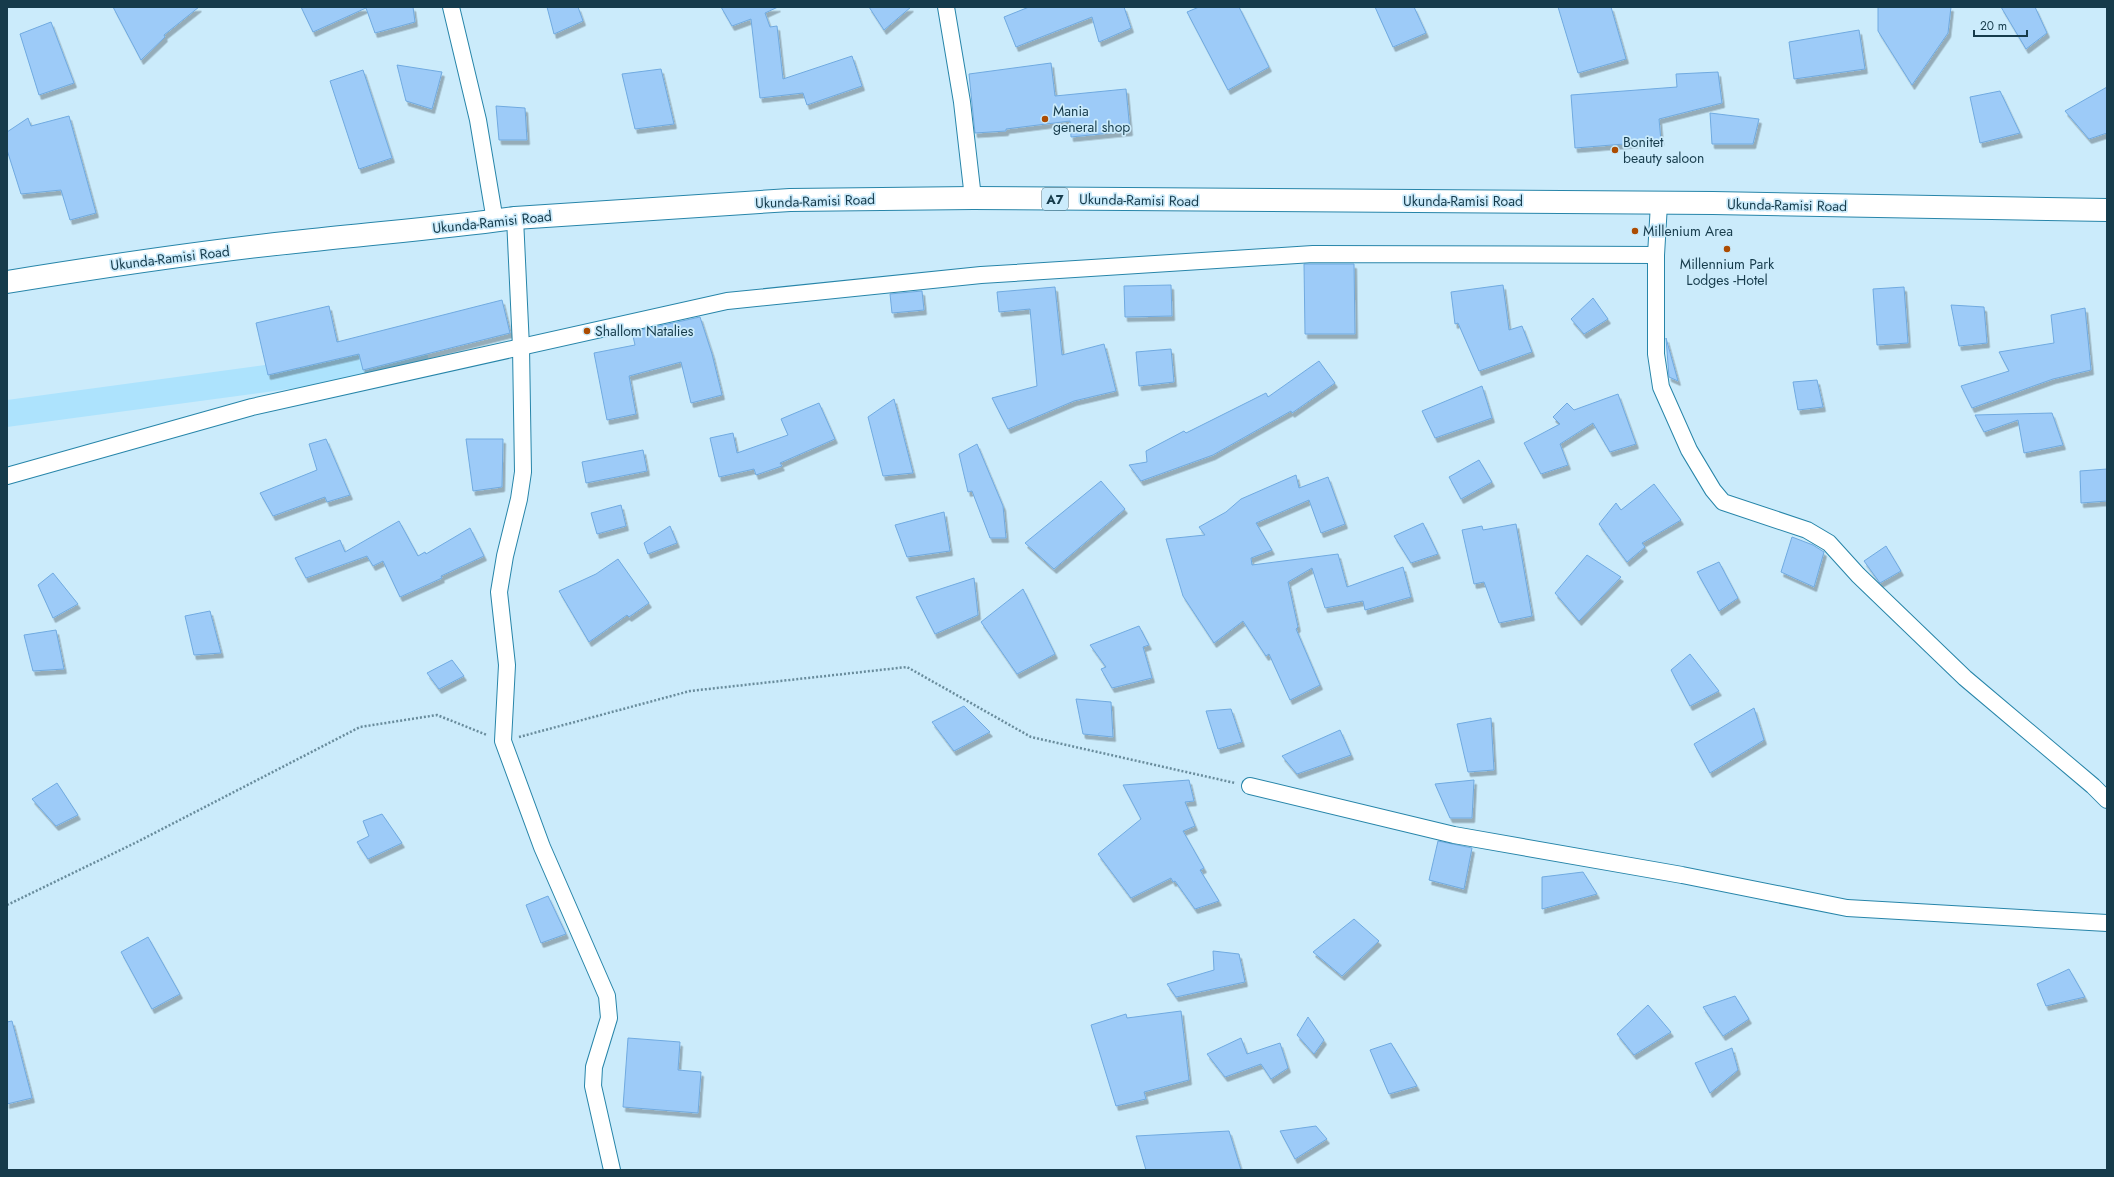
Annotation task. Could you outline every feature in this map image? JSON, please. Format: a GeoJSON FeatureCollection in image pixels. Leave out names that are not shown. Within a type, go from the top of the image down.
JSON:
{"type":"FeatureCollection","features":[{"type":"Feature","properties":{"kind":"highway","name":"Ukunda-Ramisi Road"},"geometry":{"type":"LineString","coordinates":[[7,282],[91,268],[304,241],[473,225],[505,220],[790,200],[973,198],[1659,204],[2107,210]]}},
{"type":"Feature","properties":{"kind":"street"},"geometry":{"type":"LineString","coordinates":[[451,7],[478,120],[505,220],[521,347],[523,472],[519,499],[504,556],[499,592],[507,665],[503,741],[542,846],[607,996],[609,1018],[594,1067],[593,1086],[612,1170]]}},
{"type":"Feature","properties":{"kind":"street"},"geometry":{"type":"LineString","coordinates":[[946,7],[962,102],[973,198]]}},
{"type":"Feature","properties":{"kind":"street"},"geometry":{"type":"LineString","coordinates":[[1659,204],[1656,255],[1656,354],[1661,387],[1689,450],[1713,490],[1724,502],[1807,530],[1829,543],[1858,575],[1965,678],[2093,786],[2107,800]]}},
{"type":"Feature","properties":{"kind":"street"},"geometry":{"type":"LineString","coordinates":[[7,476],[252,407],[727,301],[981,275],[1313,254],[1656,255]]}},
{"type":"Feature","properties":{"kind":"street"},"geometry":{"type":"LineString","coordinates":[[1250,786],[1454,835],[1682,875],[1847,908],[2107,923]]}},
{"type":"Feature","properties":{"kind":"path"},"geometry":{"type":"LineString","coordinates":[[7,905],[139,841],[360,727],[436,715],[503,741],[690,691],[907,667],[1031,737],[1250,786]]}},
{"type":"Feature","properties":{"kind":"shaded area"},"geometry":{"type":"Polygon","coordinates":[[[426,343],[430,370],[7,427],[7,400],[426,343]]]}},
{"type":"Feature","properties":{"kind":"building"},"geometry":{"type":"Polygon","coordinates":[[[113,7],[199,7],[164,35],[165,37],[141,60],[113,7]]]}},
{"type":"Feature","properties":{"kind":"building"},"geometry":{"type":"Polygon","coordinates":[[[301,7],[413,7],[415,22],[375,33],[366,8],[313,32],[301,7]]]}},
{"type":"Feature","properties":{"kind":"building"},"geometry":{"type":"Polygon","coordinates":[[[547,7],[578,7],[583,21],[554,34],[547,7]]]}},
{"type":"Feature","properties":{"kind":"building"},"geometry":{"type":"Polygon","coordinates":[[[721,7],[778,7],[765,13],[770,27],[777,26],[783,79],[852,56],[862,86],[807,105],[803,93],[760,98],[751,19],[732,26],[721,7]]]}},
{"type":"Feature","properties":{"kind":"building"},"geometry":{"type":"Polygon","coordinates":[[[869,7],[911,7],[884,30],[869,7]]]}},
{"type":"Feature","properties":{"kind":"building"},"geometry":{"type":"Polygon","coordinates":[[[1029,7],[1124,7],[1131,28],[1099,42],[1092,17],[1016,47],[1004,17],[1029,7]]]}},
{"type":"Feature","properties":{"kind":"building"},"geometry":{"type":"Polygon","coordinates":[[[1199,7],[1239,7],[1269,67],[1228,90],[1187,12],[1199,7]]]}},
{"type":"Feature","properties":{"kind":"building"},"geometry":{"type":"Polygon","coordinates":[[[1375,7],[1414,7],[1426,33],[1393,47],[1375,7]]]}},
{"type":"Feature","properties":{"kind":"building"},"geometry":{"type":"Polygon","coordinates":[[[1558,7],[1611,7],[1626,59],[1578,73],[1558,7]]]}},
{"type":"Feature","properties":{"kind":"building"},"geometry":{"type":"Polygon","coordinates":[[[1878,7],[1951,7],[1948,33],[1912,85],[1878,31],[1878,7]]]}},
{"type":"Feature","properties":{"kind":"building"},"geometry":{"type":"Polygon","coordinates":[[[2001,7],[2035,7],[2047,33],[2026,49],[2001,7]]]}},
{"type":"Feature","properties":{"kind":"building"},"geometry":{"type":"Polygon","coordinates":[[[51,22],[74,83],[39,95],[20,34],[51,22]]]}},
{"type":"Feature","properties":{"kind":"building"},"geometry":{"type":"Polygon","coordinates":[[[1859,30],[1865,69],[1794,79],[1789,42],[1859,30]]]}},
{"type":"Feature","properties":{"kind":"building"},"geometry":{"type":"Polygon","coordinates":[[[1051,63],[1055,96],[1126,89],[1130,131],[1071,137],[1070,121],[1006,129],[1006,131],[975,133],[969,74],[1051,63]]]}},
{"type":"Feature","properties":{"kind":"building"},"geometry":{"type":"Polygon","coordinates":[[[397,65],[442,72],[432,109],[406,101],[397,65]]]}},
{"type":"Feature","properties":{"kind":"building"},"geometry":{"type":"Polygon","coordinates":[[[661,69],[674,124],[635,129],[622,74],[661,69]]]}},
{"type":"Feature","properties":{"kind":"building"},"geometry":{"type":"Polygon","coordinates":[[[363,70],[392,158],[359,169],[330,81],[363,70]]]}},
{"type":"Feature","properties":{"kind":"building"},"geometry":{"type":"Polygon","coordinates":[[[1718,72],[1722,103],[1659,119],[1661,141],[1575,148],[1571,95],[1677,87],[1676,74],[1718,72]]]}},
{"type":"Feature","properties":{"kind":"building"},"geometry":{"type":"Polygon","coordinates":[[[2107,87],[2107,133],[2089,139],[2065,111],[2107,87]]]}},
{"type":"Feature","properties":{"kind":"building"},"geometry":{"type":"Polygon","coordinates":[[[2000,91],[2020,133],[1980,143],[1970,97],[2000,91]]]}},
{"type":"Feature","properties":{"kind":"building"},"geometry":{"type":"Polygon","coordinates":[[[496,106],[525,108],[527,140],[499,140],[496,106]]]}},
{"type":"Feature","properties":{"kind":"building"},"geometry":{"type":"Polygon","coordinates":[[[1710,113],[1759,119],[1753,144],[1712,144],[1710,113]]]}},
{"type":"Feature","properties":{"kind":"building"},"geometry":{"type":"Polygon","coordinates":[[[69,116],[96,213],[70,220],[61,190],[21,194],[7,150],[7,132],[28,118],[31,126],[69,116]]]}},
{"type":"Feature","properties":{"kind":"building"},"geometry":{"type":"Polygon","coordinates":[[[1304,264],[1354,264],[1355,334],[1305,334],[1304,264]]]}},
{"type":"Feature","properties":{"kind":"building"},"geometry":{"type":"Polygon","coordinates":[[[1171,285],[1172,316],[1125,317],[1124,286],[1171,285]]]}},
{"type":"Feature","properties":{"kind":"building"},"geometry":{"type":"Polygon","coordinates":[[[1503,285],[1509,330],[1522,326],[1532,352],[1479,371],[1458,323],[1455,324],[1451,292],[1503,285]]]}},
{"type":"Feature","properties":{"kind":"building"},"geometry":{"type":"Polygon","coordinates":[[[1055,287],[1062,355],[1104,344],[1116,391],[1074,401],[1008,429],[992,398],[1037,386],[1030,309],[999,312],[997,292],[1055,287]]]}},
{"type":"Feature","properties":{"kind":"building"},"geometry":{"type":"Polygon","coordinates":[[[1904,287],[1908,343],[1877,345],[1873,289],[1904,287]]]}},
{"type":"Feature","properties":{"kind":"building"},"geometry":{"type":"Polygon","coordinates":[[[922,291],[924,310],[892,313],[890,294],[922,291]]]}},
{"type":"Feature","properties":{"kind":"building"},"geometry":{"type":"Polygon","coordinates":[[[1593,298],[1608,319],[1584,334],[1571,319],[1593,298]]]}},
{"type":"Feature","properties":{"kind":"building"},"geometry":{"type":"Polygon","coordinates":[[[502,300],[510,333],[363,370],[359,354],[268,375],[256,323],[329,306],[337,342],[502,300]]]}},
{"type":"Feature","properties":{"kind":"building"},"geometry":{"type":"Polygon","coordinates":[[[1951,305],[1984,307],[1987,343],[1959,346],[1951,305]]]}},
{"type":"Feature","properties":{"kind":"building"},"geometry":{"type":"Polygon","coordinates":[[[2085,308],[2091,370],[2053,379],[1972,408],[1961,386],[2009,371],[1999,352],[2054,343],[2051,315],[2085,308]]]}},
{"type":"Feature","properties":{"kind":"building"},"geometry":{"type":"Polygon","coordinates":[[[700,317],[712,354],[722,395],[691,403],[681,362],[629,376],[636,414],[607,420],[594,353],[635,345],[632,332],[700,317]]]}},
{"type":"Feature","properties":{"kind":"building"},"geometry":{"type":"Polygon","coordinates":[[[1666,338],[1678,381],[1669,377],[1666,338]]]}},
{"type":"Feature","properties":{"kind":"building"},"geometry":{"type":"Polygon","coordinates":[[[1171,349],[1174,382],[1139,386],[1136,352],[1171,349]]]}},
{"type":"Feature","properties":{"kind":"building"},"geometry":{"type":"Polygon","coordinates":[[[1319,361],[1335,383],[1292,413],[1291,411],[1213,455],[1141,481],[1129,465],[1147,462],[1146,451],[1184,431],[1186,433],[1266,393],[1268,397],[1319,361]]]}},
{"type":"Feature","properties":{"kind":"building"},"geometry":{"type":"Polygon","coordinates":[[[1817,380],[1823,407],[1798,410],[1793,382],[1817,380]]]}},
{"type":"Feature","properties":{"kind":"building"},"geometry":{"type":"Polygon","coordinates":[[[1482,386],[1492,418],[1435,438],[1422,411],[1482,386]]]}},
{"type":"Feature","properties":{"kind":"building"},"geometry":{"type":"Polygon","coordinates":[[[1618,394],[1636,444],[1610,452],[1593,423],[1560,444],[1568,465],[1541,474],[1524,443],[1560,424],[1553,417],[1567,403],[1574,410],[1618,394]]]}},
{"type":"Feature","properties":{"kind":"building"},"geometry":{"type":"Polygon","coordinates":[[[894,399],[913,473],[883,476],[868,417],[894,399]]]}},
{"type":"Feature","properties":{"kind":"building"},"geometry":{"type":"Polygon","coordinates":[[[819,403],[835,439],[780,463],[782,466],[756,475],[754,469],[719,477],[710,438],[733,433],[737,453],[788,435],[781,419],[819,403]]]}},
{"type":"Feature","properties":{"kind":"building"},"geometry":{"type":"Polygon","coordinates":[[[2052,413],[2063,445],[2024,453],[2018,420],[1984,432],[1975,415],[2052,413]]]}},
{"type":"Feature","properties":{"kind":"building"},"geometry":{"type":"Polygon","coordinates":[[[326,439],[350,495],[327,502],[325,497],[273,516],[260,493],[317,470],[309,444],[326,439]]]}},
{"type":"Feature","properties":{"kind":"building"},"geometry":{"type":"Polygon","coordinates":[[[466,439],[503,439],[502,487],[473,491],[466,439]]]}},
{"type":"Feature","properties":{"kind":"building"},"geometry":{"type":"Polygon","coordinates":[[[977,444],[1003,506],[1006,538],[990,538],[972,491],[968,492],[959,454],[977,444]]]}},
{"type":"Feature","properties":{"kind":"building"},"geometry":{"type":"Polygon","coordinates":[[[643,450],[647,471],[586,483],[582,462],[643,450]]]}},
{"type":"Feature","properties":{"kind":"building"},"geometry":{"type":"Polygon","coordinates":[[[1479,460],[1492,482],[1461,499],[1449,477],[1479,460]]]}},
{"type":"Feature","properties":{"kind":"building"},"geometry":{"type":"Polygon","coordinates":[[[2107,469],[2107,501],[2081,503],[2080,471],[2107,469]]]}},
{"type":"Feature","properties":{"kind":"building"},"geometry":{"type":"Polygon","coordinates":[[[1296,475],[1299,488],[1328,477],[1345,524],[1321,533],[1309,500],[1256,523],[1272,550],[1251,558],[1252,565],[1338,554],[1347,587],[1403,567],[1411,597],[1365,610],[1363,601],[1325,608],[1312,568],[1288,582],[1298,627],[1296,629],[1320,685],[1290,700],[1269,654],[1266,656],[1243,621],[1214,643],[1183,596],[1166,539],[1205,535],[1199,527],[1226,512],[1241,499],[1296,475]]]}},
{"type":"Feature","properties":{"kind":"building"},"geometry":{"type":"Polygon","coordinates":[[[1101,481],[1125,509],[1054,569],[1025,543],[1101,481]]]}},
{"type":"Feature","properties":{"kind":"building"},"geometry":{"type":"Polygon","coordinates":[[[1654,484],[1681,520],[1642,543],[1645,547],[1627,562],[1599,524],[1616,503],[1621,510],[1654,484]]]}},
{"type":"Feature","properties":{"kind":"building"},"geometry":{"type":"Polygon","coordinates":[[[621,505],[626,526],[597,534],[591,513],[621,505]]]}},
{"type":"Feature","properties":{"kind":"building"},"geometry":{"type":"Polygon","coordinates":[[[944,512],[950,551],[907,557],[895,525],[944,512]]]}},
{"type":"Feature","properties":{"kind":"building"},"geometry":{"type":"Polygon","coordinates":[[[399,521],[418,556],[425,552],[426,554],[470,528],[484,556],[441,576],[442,578],[400,597],[383,561],[373,566],[367,556],[306,578],[295,558],[340,540],[345,552],[399,521]]]}},
{"type":"Feature","properties":{"kind":"building"},"geometry":{"type":"Polygon","coordinates":[[[1423,523],[1438,554],[1411,563],[1394,536],[1423,523]]]}},
{"type":"Feature","properties":{"kind":"building"},"geometry":{"type":"Polygon","coordinates":[[[1516,524],[1532,616],[1499,623],[1484,582],[1474,584],[1462,530],[1482,526],[1483,530],[1516,524]]]}},
{"type":"Feature","properties":{"kind":"building"},"geometry":{"type":"Polygon","coordinates":[[[670,526],[677,543],[648,554],[644,543],[670,526]]]}},
{"type":"Feature","properties":{"kind":"building"},"geometry":{"type":"Polygon","coordinates":[[[1792,537],[1813,545],[1824,552],[1814,587],[1781,572],[1792,537]]]}},
{"type":"Feature","properties":{"kind":"building"},"geometry":{"type":"Polygon","coordinates":[[[1886,546],[1901,571],[1880,583],[1864,561],[1886,546]]]}},
{"type":"Feature","properties":{"kind":"building"},"geometry":{"type":"Polygon","coordinates":[[[1587,555],[1621,577],[1579,621],[1555,593],[1587,555]]]}},
{"type":"Feature","properties":{"kind":"building"},"geometry":{"type":"Polygon","coordinates":[[[618,559],[649,603],[629,617],[627,615],[589,642],[559,591],[596,574],[618,559]]]}},
{"type":"Feature","properties":{"kind":"building"},"geometry":{"type":"Polygon","coordinates":[[[1719,562],[1738,598],[1719,611],[1697,572],[1719,562]]]}},
{"type":"Feature","properties":{"kind":"building"},"geometry":{"type":"Polygon","coordinates":[[[53,573],[78,604],[53,618],[38,585],[53,573]]]}},
{"type":"Feature","properties":{"kind":"building"},"geometry":{"type":"Polygon","coordinates":[[[974,578],[978,615],[935,634],[916,597],[974,578]]]}},
{"type":"Feature","properties":{"kind":"building"},"geometry":{"type":"Polygon","coordinates":[[[1023,589],[1055,654],[1017,674],[981,622],[1023,589]]]}},
{"type":"Feature","properties":{"kind":"building"},"geometry":{"type":"Polygon","coordinates":[[[210,611],[221,653],[194,655],[185,616],[210,611]]]}},
{"type":"Feature","properties":{"kind":"building"},"geometry":{"type":"Polygon","coordinates":[[[1139,626],[1149,645],[1143,647],[1152,678],[1112,688],[1101,669],[1106,667],[1090,645],[1139,626]]]}},
{"type":"Feature","properties":{"kind":"building"},"geometry":{"type":"Polygon","coordinates":[[[56,630],[64,669],[33,671],[24,635],[56,630]]]}},
{"type":"Feature","properties":{"kind":"building"},"geometry":{"type":"Polygon","coordinates":[[[1690,654],[1719,691],[1690,706],[1671,670],[1690,654]]]}},
{"type":"Feature","properties":{"kind":"building"},"geometry":{"type":"Polygon","coordinates":[[[452,660],[464,676],[439,689],[427,673],[452,660]]]}},
{"type":"Feature","properties":{"kind":"building"},"geometry":{"type":"Polygon","coordinates":[[[1076,699],[1111,702],[1113,737],[1083,734],[1076,699]]]}},
{"type":"Feature","properties":{"kind":"building"},"geometry":{"type":"Polygon","coordinates":[[[964,706],[990,732],[954,751],[932,722],[964,706]]]}},
{"type":"Feature","properties":{"kind":"building"},"geometry":{"type":"Polygon","coordinates":[[[1754,708],[1764,740],[1710,773],[1694,744],[1754,708]]]}},
{"type":"Feature","properties":{"kind":"building"},"geometry":{"type":"Polygon","coordinates":[[[1231,709],[1242,742],[1218,749],[1206,711],[1231,709]]]}},
{"type":"Feature","properties":{"kind":"building"},"geometry":{"type":"Polygon","coordinates":[[[1491,718],[1494,770],[1468,772],[1457,724],[1491,718]]]}},
{"type":"Feature","properties":{"kind":"building"},"geometry":{"type":"Polygon","coordinates":[[[1340,730],[1351,755],[1297,774],[1282,756],[1340,730]]]}},
{"type":"Feature","properties":{"kind":"building"},"geometry":{"type":"Polygon","coordinates":[[[1189,780],[1194,801],[1185,802],[1195,826],[1183,831],[1204,868],[1200,870],[1219,901],[1195,909],[1175,881],[1173,882],[1171,878],[1131,898],[1098,854],[1141,819],[1123,785],[1189,780]]]}},
{"type":"Feature","properties":{"kind":"building"},"geometry":{"type":"Polygon","coordinates":[[[1474,780],[1472,818],[1450,818],[1435,784],[1474,780]]]}},
{"type":"Feature","properties":{"kind":"building"},"geometry":{"type":"Polygon","coordinates":[[[57,783],[78,815],[56,826],[32,799],[57,783]]]}},
{"type":"Feature","properties":{"kind":"building"},"geometry":{"type":"Polygon","coordinates":[[[382,814],[402,843],[368,859],[357,842],[369,836],[363,821],[382,814]]]}},
{"type":"Feature","properties":{"kind":"building"},"geometry":{"type":"Polygon","coordinates":[[[1438,841],[1472,848],[1464,889],[1429,880],[1438,841]]]}},
{"type":"Feature","properties":{"kind":"building"},"geometry":{"type":"Polygon","coordinates":[[[1583,872],[1597,894],[1542,909],[1542,877],[1583,872]]]}},
{"type":"Feature","properties":{"kind":"building"},"geometry":{"type":"Polygon","coordinates":[[[548,896],[566,934],[541,943],[526,905],[548,896]]]}},
{"type":"Feature","properties":{"kind":"building"},"geometry":{"type":"Polygon","coordinates":[[[1354,919],[1379,941],[1342,976],[1313,952],[1354,919]]]}},
{"type":"Feature","properties":{"kind":"building"},"geometry":{"type":"Polygon","coordinates":[[[148,937],[180,994],[152,1009],[121,952],[148,937]]]}},
{"type":"Feature","properties":{"kind":"building"},"geometry":{"type":"Polygon","coordinates":[[[1213,951],[1239,954],[1245,982],[1176,997],[1167,984],[1214,970],[1213,951]]]}},
{"type":"Feature","properties":{"kind":"building"},"geometry":{"type":"Polygon","coordinates":[[[2069,969],[2085,997],[2046,1006],[2037,984],[2069,969]]]}},
{"type":"Feature","properties":{"kind":"building"},"geometry":{"type":"Polygon","coordinates":[[[1735,996],[1749,1019],[1723,1036],[1703,1007],[1735,996]]]}},
{"type":"Feature","properties":{"kind":"building"},"geometry":{"type":"Polygon","coordinates":[[[1648,1005],[1671,1032],[1634,1055],[1617,1034],[1648,1005]]]}},
{"type":"Feature","properties":{"kind":"building"},"geometry":{"type":"Polygon","coordinates":[[[1181,1011],[1189,1080],[1144,1092],[1146,1099],[1116,1106],[1091,1025],[1126,1014],[1127,1018],[1181,1011]]]}},
{"type":"Feature","properties":{"kind":"building"},"geometry":{"type":"Polygon","coordinates":[[[1308,1017],[1324,1040],[1314,1054],[1297,1035],[1308,1017]]]}},
{"type":"Feature","properties":{"kind":"building"},"geometry":{"type":"Polygon","coordinates":[[[12,1021],[32,1098],[7,1104],[7,1022],[12,1021]]]}},
{"type":"Feature","properties":{"kind":"building"},"geometry":{"type":"Polygon","coordinates":[[[628,1038],[680,1042],[678,1070],[701,1072],[698,1113],[623,1107],[628,1038]]]}},
{"type":"Feature","properties":{"kind":"building"},"geometry":{"type":"Polygon","coordinates":[[[1241,1038],[1247,1054],[1280,1043],[1288,1068],[1271,1079],[1261,1064],[1225,1077],[1207,1054],[1241,1038]]]}},
{"type":"Feature","properties":{"kind":"building"},"geometry":{"type":"Polygon","coordinates":[[[1391,1043],[1417,1086],[1389,1094],[1370,1050],[1391,1043]]]}},
{"type":"Feature","properties":{"kind":"building"},"geometry":{"type":"Polygon","coordinates":[[[1732,1048],[1738,1070],[1710,1093],[1695,1063],[1732,1048]]]}},
{"type":"Feature","properties":{"kind":"building"},"geometry":{"type":"Polygon","coordinates":[[[1316,1126],[1327,1139],[1295,1159],[1280,1131],[1316,1126]]]}},
{"type":"Feature","properties":{"kind":"building"},"geometry":{"type":"Polygon","coordinates":[[[1229,1131],[1241,1170],[1146,1170],[1136,1136],[1229,1131]]]}},
{"type":"Feature","properties":{"kind":"place","name":"Mania general shop"},"geometry":{"type":"Point","coordinates":[1045,119]}},
{"type":"Feature","properties":{"kind":"place","name":"Bonitet beauty saloon"},"geometry":{"type":"Point","coordinates":[1615,150]}},
{"type":"Feature","properties":{"kind":"place","name":"Millenium Area"},"geometry":{"type":"Point","coordinates":[1635,231]}},
{"type":"Feature","properties":{"kind":"place","name":"Millennium Park Lodges -Hotel"},"geometry":{"type":"Point","coordinates":[1727,249]}},
{"type":"Feature","properties":{"kind":"place","name":"Shallom Natalies"},"geometry":{"type":"Point","coordinates":[587,331]}}]}
